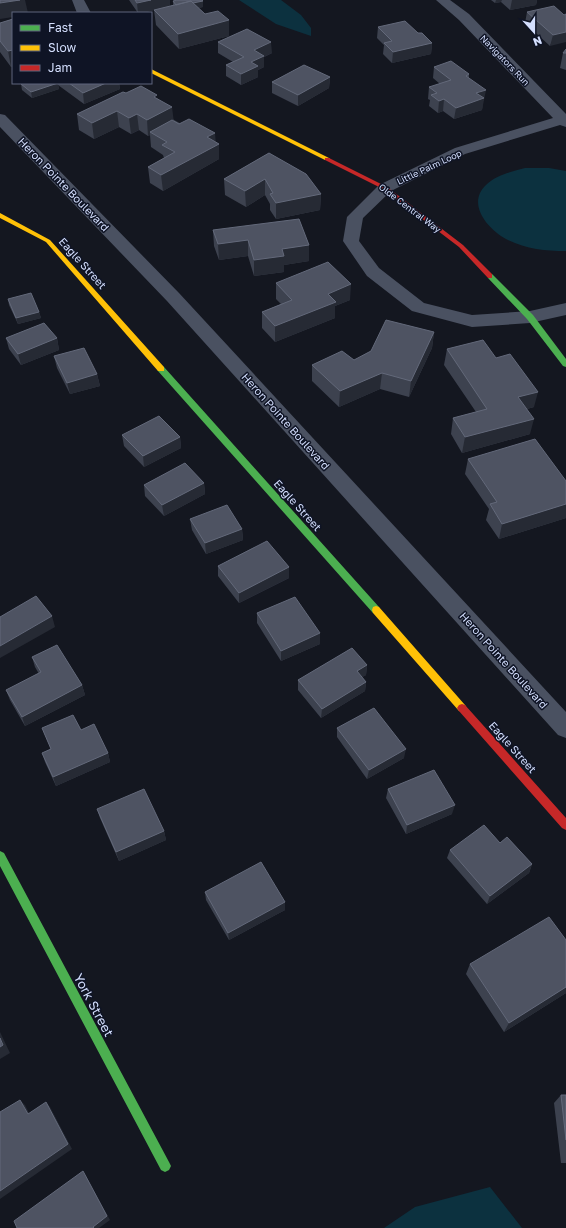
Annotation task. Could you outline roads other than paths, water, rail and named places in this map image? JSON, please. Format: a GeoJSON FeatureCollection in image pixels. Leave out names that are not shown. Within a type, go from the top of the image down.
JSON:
{"type":"FeatureCollection","features":[{"type":"Feature","properties":{"kind":"street"},"geometry":{"type":"LineString","coordinates":[[78,0],[84,12]]}},
{"type":"Feature","properties":{"kind":"street","name":"Navigators Run"},"geometry":{"type":"LineString","coordinates":[[442,0],[464,17],[564,121]]}},
{"type":"Feature","properties":{"kind":"street","name":"Olde Central Way"},"geometry":{"type":"LineString","coordinates":[[152,72],[385,188],[460,246],[530,317],[566,364]]}},
{"type":"Feature","properties":{"kind":"street","name":"Heron Pointe Boulevard"},"geometry":{"type":"LineString","coordinates":[[0,118],[173,296],[566,728]]}},
{"type":"Feature","properties":{"kind":"street","name":"Little Palm Loop"},"geometry":{"type":"LineString","coordinates":[[564,121],[460,151],[385,188],[355,217],[351,241],[373,272],[418,307],[472,321],[530,317],[566,309]]}},
{"type":"Feature","properties":{"kind":"street","name":"Eagle Street"},"geometry":{"type":"LineString","coordinates":[[0,216],[48,241],[566,825]]}},
{"type":"Feature","properties":{"kind":"street","name":"York Street"},"geometry":{"type":"LineString","coordinates":[[0,856],[165,1166]]}},
{"type":"Feature","properties":{"kind":"water"},"geometry":{"type":"Polygon","coordinates":[[[239,0],[281,0],[301,15],[311,28],[311,36],[276,24],[239,0]]]}},
{"type":"Feature","properties":{"kind":"water"},"geometry":{"type":"Polygon","coordinates":[[[525,168],[549,168],[566,171],[566,251],[535,249],[506,239],[499,235],[486,223],[482,215],[478,200],[480,192],[486,185],[499,176],[525,168]]]}},
{"type":"Feature","properties":{"kind":"water"},"geometry":{"type":"Polygon","coordinates":[[[490,1187],[522,1228],[384,1228],[415,1207],[490,1187]]]}}]}
